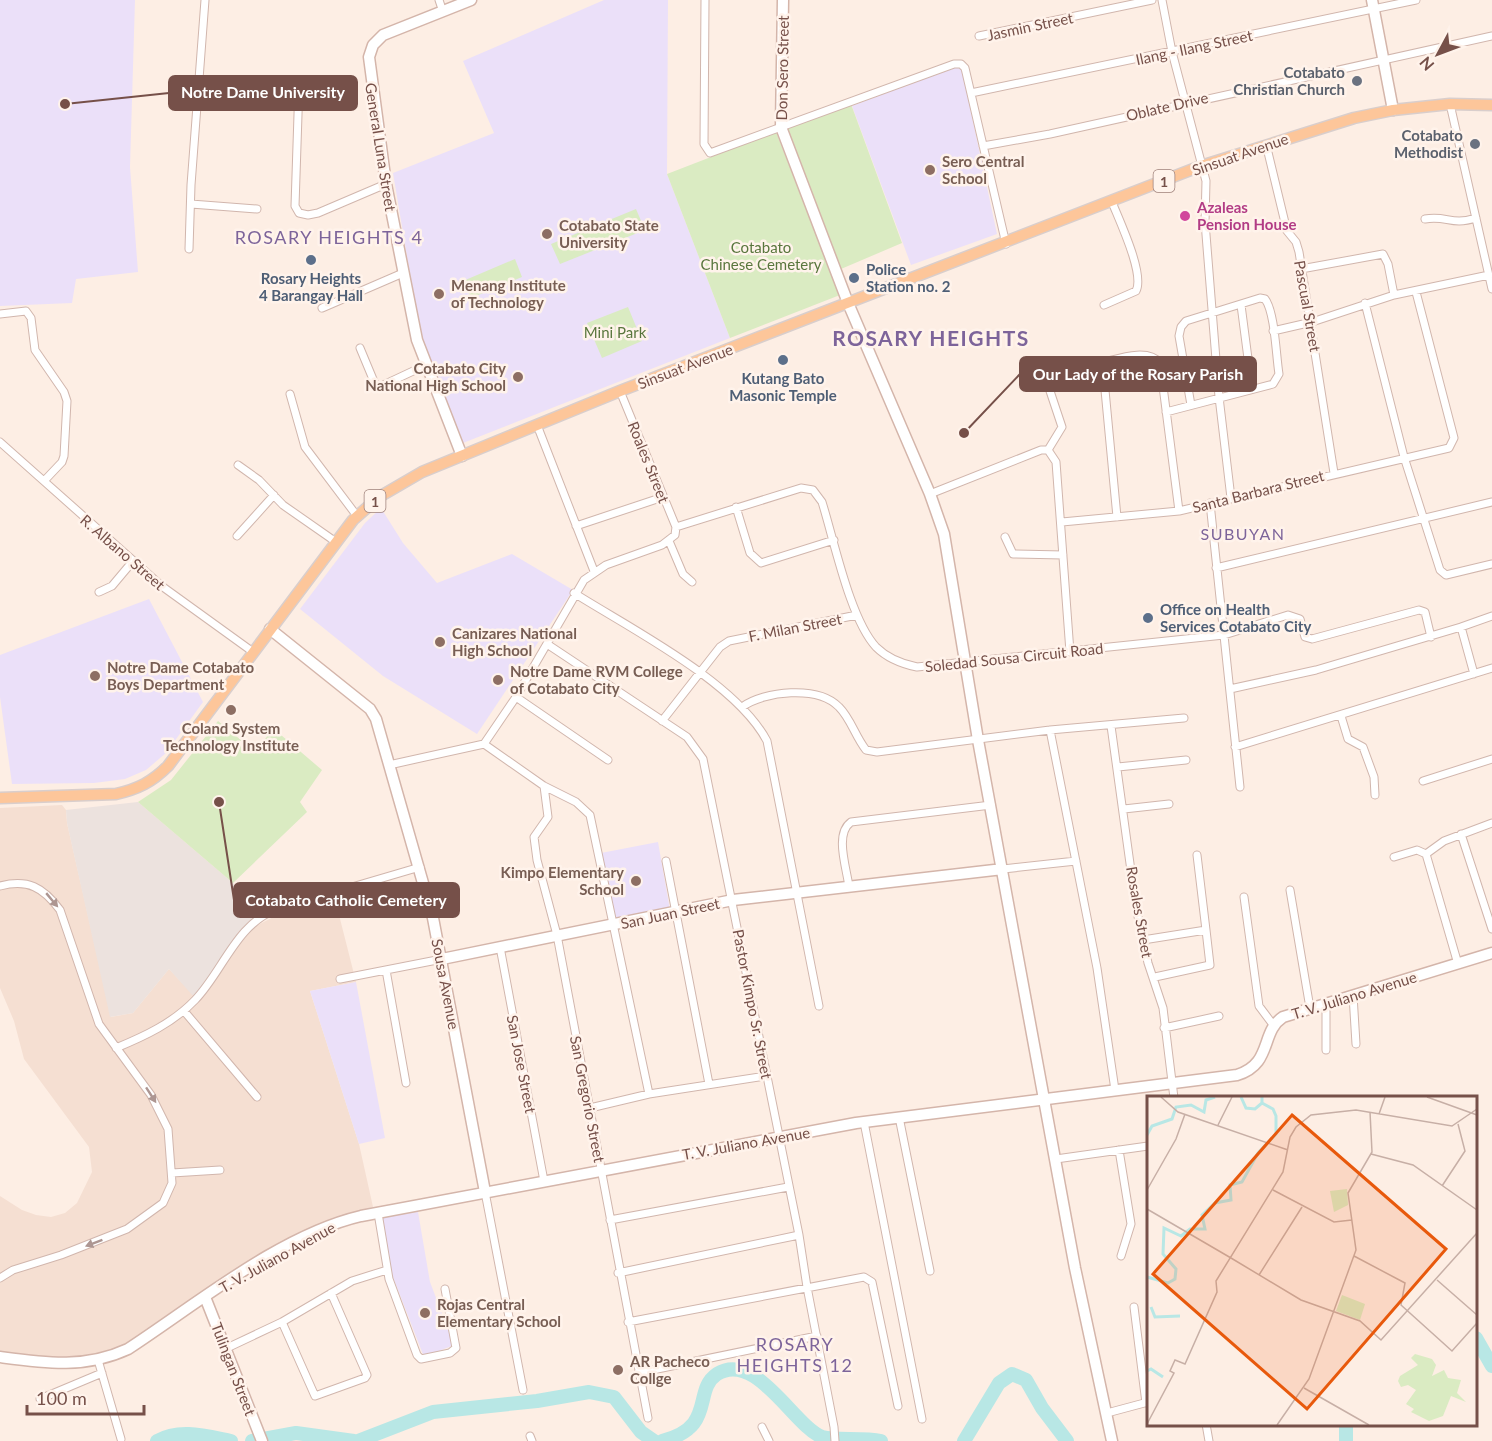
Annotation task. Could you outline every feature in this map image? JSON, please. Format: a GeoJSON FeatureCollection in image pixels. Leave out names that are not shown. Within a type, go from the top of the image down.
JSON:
{"type":"FeatureCollection","features":[{"type":"Feature","properties":{"kind":"main road","name":"General Luna Street"},"geometry":{"type":"LineString","coordinates":[[462,456],[417,340],[386,184],[369,67],[370,50],[383,35],[471,0]]}},
{"type":"Feature","properties":{"kind":"main road","name":"Don Sero Street"},"geometry":{"type":"LineString","coordinates":[[783,0],[781,127],[848,303],[930,494],[944,534],[978,740],[1081,1298],[1112,1441]]}},
{"type":"Feature","properties":{"kind":"main road"},"geometry":{"type":"LineString","coordinates":[[1373,5],[1393,110]]}},
{"type":"Feature","properties":{"kind":"main road","name":"Sinsuat Avenue"},"geometry":{"type":"LineString","coordinates":[[0,798],[116,794],[145,785],[168,766],[357,516],[392,488],[462,456],[620,391],[1006,244],[1201,166],[1336,122],[1393,110],[1450,104],[1492,105]]}},
{"type":"Feature","properties":{"kind":"main road","name":"Sousa Avenue"},"geometry":{"type":"LineString","coordinates":[[270,629],[370,709],[420,867],[442,958],[485,1192]]}},
{"type":"Feature","properties":{"kind":"main road","name":"San Juan Street"},"geometry":{"type":"LineString","coordinates":[[442,958],[733,900],[795,891],[1003,869]]}},
{"type":"Feature","properties":{"kind":"main road","name":"T. V. Juliano Avenue"},"geometry":{"type":"LineString","coordinates":[[0,1357],[65,1364],[98,1360],[128,1349],[259,1263],[322,1229],[347,1219],[864,1122],[1245,1072],[1256,1065],[1264,1053],[1274,1026],[1283,1017],[1492,953]]}},
{"type":"Feature","properties":{"kind":"main road","name":"Tulingan Street"},"geometry":{"type":"LineString","coordinates":[[206,1297],[262,1441]]}},
{"type":"Feature","properties":{"kind":"street"},"geometry":{"type":"LineString","coordinates":[[189,249],[205,0]]}},
{"type":"Feature","properties":{"kind":"street"},"geometry":{"type":"LineString","coordinates":[[439,0],[443,12]]}},
{"type":"Feature","properties":{"kind":"street"},"geometry":{"type":"LineString","coordinates":[[705,0],[704,144],[710,153],[954,64],[961,64],[965,68],[972,93],[1006,244]]}},
{"type":"Feature","properties":{"kind":"street","name":"Jasmin Street"},"geometry":{"type":"LineString","coordinates":[[979,36],[1152,0]]}},
{"type":"Feature","properties":{"kind":"street"},"geometry":{"type":"LineString","coordinates":[[1162,0],[1172,52],[1206,181],[1205,222],[1219,397],[1231,498]]}},
{"type":"Feature","properties":{"kind":"street","name":"Ilang - Ilang Street"},"geometry":{"type":"LineString","coordinates":[[972,93],[1172,52],[1373,5],[1416,0]]}},
{"type":"Feature","properties":{"kind":"street","name":"Oblate Drive"},"geometry":{"type":"LineString","coordinates":[[983,146],[1050,134],[1185,102],[1492,36]]}},
{"type":"Feature","properties":{"kind":"street"},"geometry":{"type":"LineString","coordinates":[[299,84],[295,206],[299,213],[309,215],[318,213],[386,184]]}},
{"type":"Feature","properties":{"kind":"street"},"geometry":{"type":"LineString","coordinates":[[1450,104],[1492,289]]}},
{"type":"Feature","properties":{"kind":"street","name":"Pascual Street"},"geometry":{"type":"LineString","coordinates":[[1266,144],[1287,231],[1296,242],[1312,322],[1334,473]]}},
{"type":"Feature","properties":{"kind":"street"},"geometry":{"type":"LineString","coordinates":[[1104,305],[1136,291],[1138,286],[1132,257],[1112,202]]}},
{"type":"Feature","properties":{"kind":"street"},"geometry":{"type":"LineString","coordinates":[[191,204],[257,209]]}},
{"type":"Feature","properties":{"kind":"street"},"geometry":{"type":"LineString","coordinates":[[1425,219],[1437,217],[1456,223],[1476,218]]}},
{"type":"Feature","properties":{"kind":"street"},"geometry":{"type":"LineString","coordinates":[[1301,269],[1383,254],[1386,256],[1394,295]]}},
{"type":"Feature","properties":{"kind":"street"},"geometry":{"type":"LineString","coordinates":[[322,308],[403,273]]}},
{"type":"Feature","properties":{"kind":"street"},"geometry":{"type":"LineString","coordinates":[[1273,331],[1312,322],[1394,295],[1489,275]]}},
{"type":"Feature","properties":{"kind":"street","name":"Santa Barbara Street"},"geometry":{"type":"LineString","coordinates":[[1062,522],[1179,511],[1452,445],[1454,438],[1416,292]]}},
{"type":"Feature","properties":{"kind":"street"},"geometry":{"type":"LineString","coordinates":[[1166,412],[1252,389],[1277,380],[1279,374],[1269,303],[1265,299],[1260,298],[1186,321],[1181,327],[1179,336],[1191,405]]}},
{"type":"Feature","properties":{"kind":"street"},"geometry":{"type":"LineString","coordinates":[[1365,303],[1404,457],[1443,573],[1492,564]]}},
{"type":"Feature","properties":{"kind":"street"},"geometry":{"type":"LineString","coordinates":[[1240,304],[1252,389]]}},
{"type":"Feature","properties":{"kind":"street"},"geometry":{"type":"LineString","coordinates":[[0,314],[26,311],[31,318],[35,350],[64,392],[67,401],[64,456],[62,462],[44,481]]}},
{"type":"Feature","properties":{"kind":"street"},"geometry":{"type":"LineString","coordinates":[[360,348],[375,384],[379,387],[426,365]]}},
{"type":"Feature","properties":{"kind":"street"},"geometry":{"type":"LineString","coordinates":[[1117,517],[1103,369],[1108,361],[1146,355],[1154,356],[1160,363],[1179,511]]}},
{"type":"Feature","properties":{"kind":"street"},"geometry":{"type":"LineString","coordinates":[[930,494],[1030,454],[1048,450],[1062,427],[1048,385]]}},
{"type":"Feature","properties":{"kind":"street","name":"Roales Street"},"geometry":{"type":"LineString","coordinates":[[620,391],[663,497],[683,574],[692,582]]}},
{"type":"Feature","properties":{"kind":"street"},"geometry":{"type":"LineString","coordinates":[[290,394],[305,447],[357,516]]}},
{"type":"Feature","properties":{"kind":"street"},"geometry":{"type":"LineString","coordinates":[[389,765],[484,744],[516,697],[574,593],[594,572],[537,425]]}},
{"type":"Feature","properties":{"kind":"street","name":"R. Albano Street"},"geometry":{"type":"LineString","coordinates":[[0,442],[163,587],[253,652]]}},
{"type":"Feature","properties":{"kind":"street"},"geometry":{"type":"LineString","coordinates":[[1048,450],[1056,462],[1070,652]]}},
{"type":"Feature","properties":{"kind":"street"},"geometry":{"type":"LineString","coordinates":[[238,465],[283,505],[336,542]]}},
{"type":"Feature","properties":{"kind":"street","name":"Soledad Sousa Circuit Road"},"geometry":{"type":"LineString","coordinates":[[594,572],[736,507],[801,488],[813,490],[822,502],[857,615],[867,636],[877,648],[904,664],[930,668],[1224,635],[1292,615],[1300,619],[1305,637],[1312,639],[1419,610],[1425,612],[1431,637]]}},
{"type":"Feature","properties":{"kind":"street"},"geometry":{"type":"LineString","coordinates":[[237,536],[274,495]]}},
{"type":"Feature","properties":{"kind":"street"},"geometry":{"type":"LineString","coordinates":[[576,526],[663,497]]}},
{"type":"Feature","properties":{"kind":"street"},"geometry":{"type":"LineString","coordinates":[[1216,568],[1492,502]]}},
{"type":"Feature","properties":{"kind":"street"},"geometry":{"type":"LineString","coordinates":[[1210,503],[1240,788]]}},
{"type":"Feature","properties":{"kind":"street"},"geometry":{"type":"LineString","coordinates":[[736,507],[750,553],[761,563],[834,540]]}},
{"type":"Feature","properties":{"kind":"street"},"geometry":{"type":"LineString","coordinates":[[1005,537],[1013,554],[1063,555]]}},
{"type":"Feature","properties":{"kind":"street"},"geometry":{"type":"LineString","coordinates":[[99,592],[112,586],[133,561]]}},
{"type":"Feature","properties":{"kind":"street"},"geometry":{"type":"LineString","coordinates":[[574,593],[700,673],[754,719],[767,741],[819,1006]]}},
{"type":"Feature","properties":{"kind":"street","name":"F. Milan Street"},"geometry":{"type":"LineString","coordinates":[[662,721],[729,641],[857,615]]}},
{"type":"Feature","properties":{"kind":"street"},"geometry":{"type":"LineString","coordinates":[[1230,689],[1316,670],[1431,637],[1492,616]]}},
{"type":"Feature","properties":{"kind":"street"},"geometry":{"type":"LineString","coordinates":[[1461,627],[1474,674]]}},
{"type":"Feature","properties":{"kind":"street","name":"Pastor Kimpo Sr. Street"},"geometry":{"type":"LineString","coordinates":[[547,644],[687,737],[703,759],[799,1235],[834,1427],[834,1441]]}},
{"type":"Feature","properties":{"kind":"street"},"geometry":{"type":"LineString","coordinates":[[1235,747],[1492,668]]}},
{"type":"Feature","properties":{"kind":"street"},"geometry":{"type":"LineString","coordinates":[[742,707],[763,697],[800,694],[821,696],[838,706],[851,721],[866,750],[877,752],[1050,730],[1184,718]]}},
{"type":"Feature","properties":{"kind":"street"},"geometry":{"type":"LineString","coordinates":[[516,697],[608,760]]}},
{"type":"Feature","properties":{"kind":"street"},"geometry":{"type":"LineString","coordinates":[[1341,716],[1348,740],[1363,747],[1374,777],[1375,795]]}},
{"type":"Feature","properties":{"kind":"street","name":"Rosales Street"},"geometry":{"type":"LineString","coordinates":[[1111,726],[1136,907],[1163,1008],[1174,1096]]}},
{"type":"Feature","properties":{"kind":"street"},"geometry":{"type":"LineString","coordinates":[[1050,730],[1097,968],[1115,1090]]}},
{"type":"Feature","properties":{"kind":"street"},"geometry":{"type":"LineString","coordinates":[[484,744],[544,786],[576,802],[590,815],[649,1094]]}},
{"type":"Feature","properties":{"kind":"street"},"geometry":{"type":"LineString","coordinates":[[1423,781],[1492,759]]}},
{"type":"Feature","properties":{"kind":"street"},"geometry":{"type":"LineString","coordinates":[[1118,767],[1186,760]]}},
{"type":"Feature","properties":{"kind":"street","name":"San Gregorio Street"},"geometry":{"type":"LineString","coordinates":[[544,786],[548,817],[535,834],[534,842],[557,935],[618,1272],[648,1418]]}},
{"type":"Feature","properties":{"kind":"street"},"geometry":{"type":"LineString","coordinates":[[1124,809],[1169,804]]}},
{"type":"Feature","properties":{"kind":"street"},"geometry":{"type":"LineString","coordinates":[[849,887],[842,835],[845,826],[851,822],[991,805]]}},
{"type":"Feature","properties":{"kind":"street"},"geometry":{"type":"LineString","coordinates":[[1426,854],[1434,846],[1492,823]]}},
{"type":"Feature","properties":{"kind":"street"},"geometry":{"type":"LineString","coordinates":[[1461,834],[1492,929]]}},
{"type":"Feature","properties":{"kind":"street"},"geometry":{"type":"LineString","coordinates":[[1394,857],[1417,850],[1426,854],[1458,964]]}},
{"type":"Feature","properties":{"kind":"street"},"geometry":{"type":"LineString","coordinates":[[1155,977],[1210,965],[1197,855]]}},
{"type":"Feature","properties":{"kind":"street"},"geometry":{"type":"LineString","coordinates":[[666,861],[709,1084]]}},
{"type":"Feature","properties":{"kind":"street"},"geometry":{"type":"LineString","coordinates":[[1003,869],[1076,861]]}},
{"type":"Feature","properties":{"kind":"street"},"geometry":{"type":"LineString","coordinates":[[116,1048],[155,1030],[184,1011],[202,992],[245,931],[260,917],[277,909],[420,867]]}},
{"type":"Feature","properties":{"kind":"street"},"geometry":{"type":"LineString","coordinates":[[0,886],[31,884],[50,897],[65,923],[99,1024],[160,1110],[168,1129],[172,1173],[168,1197],[158,1209],[137,1224],[102,1240],[13,1270],[0,1278]]}},
{"type":"Feature","properties":{"kind":"street"},"geometry":{"type":"LineString","coordinates":[[1290,890],[1310,1008]]}},
{"type":"Feature","properties":{"kind":"street"},"geometry":{"type":"LineString","coordinates":[[1244,897],[1259,1006],[1274,1026]]}},
{"type":"Feature","properties":{"kind":"street"},"geometry":{"type":"LineString","coordinates":[[1143,940],[1206,930]]}},
{"type":"Feature","properties":{"kind":"street","name":"San Jose Street"},"geometry":{"type":"LineString","coordinates":[[500,947],[544,1181]]}},
{"type":"Feature","properties":{"kind":"street","name":"San Juan Street"},"geometry":{"type":"LineString","coordinates":[[340,979],[442,958]]}},
{"type":"Feature","properties":{"kind":"street"},"geometry":{"type":"LineString","coordinates":[[386,970],[406,1083]]}},
{"type":"Feature","properties":{"kind":"street"},"geometry":{"type":"LineString","coordinates":[[1353,995],[1356,1044]]}},
{"type":"Feature","properties":{"kind":"street"},"geometry":{"type":"LineString","coordinates":[[1326,1003],[1326,1050]]}},
{"type":"Feature","properties":{"kind":"street"},"geometry":{"type":"LineString","coordinates":[[184,1011],[257,1097]]}},
{"type":"Feature","properties":{"kind":"street"},"geometry":{"type":"LineString","coordinates":[[1164,1028],[1219,1016]]}},
{"type":"Feature","properties":{"kind":"street"},"geometry":{"type":"LineString","coordinates":[[590,1108],[649,1094],[766,1076]]}},
{"type":"Feature","properties":{"kind":"street"},"geometry":{"type":"LineString","coordinates":[[899,1117],[930,1271]]}},
{"type":"Feature","properties":{"kind":"street"},"geometry":{"type":"LineString","coordinates":[[864,1122],[922,1419]]}},
{"type":"Feature","properties":{"kind":"street"},"geometry":{"type":"LineString","coordinates":[[1056,1159],[1147,1146]]}},
{"type":"Feature","properties":{"kind":"street"},"geometry":{"type":"LineString","coordinates":[[1119,1150],[1131,1224],[1120,1256]]}},
{"type":"Feature","properties":{"kind":"street"},"geometry":{"type":"LineString","coordinates":[[172,1173],[220,1170]]}},
{"type":"Feature","properties":{"kind":"street"},"geometry":{"type":"LineString","coordinates":[[610,1220],[788,1186]]}},
{"type":"Feature","properties":{"kind":"street","name":"Sousa Avenue"},"geometry":{"type":"LineString","coordinates":[[485,1192],[523,1390]]}},
{"type":"Feature","properties":{"kind":"street"},"geometry":{"type":"LineString","coordinates":[[378,1213],[387,1270],[396,1301],[417,1355],[421,1359],[450,1353],[456,1348],[445,1289]]}},
{"type":"Feature","properties":{"kind":"street"},"geometry":{"type":"LineString","coordinates":[[618,1272],[799,1235]]}},
{"type":"Feature","properties":{"kind":"street"},"geometry":{"type":"LineString","coordinates":[[227,1348],[282,1322],[352,1281],[387,1270]]}},
{"type":"Feature","properties":{"kind":"street"},"geometry":{"type":"LineString","coordinates":[[628,1322],[860,1276],[872,1282],[898,1406]]}},
{"type":"Feature","properties":{"kind":"street"},"geometry":{"type":"LineString","coordinates":[[282,1322],[315,1396],[365,1378],[367,1375],[331,1293]]}},
{"type":"Feature","properties":{"kind":"street"},"geometry":{"type":"LineString","coordinates":[[1107,1413],[1147,1402],[1134,1307]]}},
{"type":"Feature","properties":{"kind":"street"},"geometry":{"type":"LineString","coordinates":[[638,1373],[817,1336]]}},
{"type":"Feature","properties":{"kind":"street"},"geometry":{"type":"LineString","coordinates":[[98,1360],[120,1439]]}},
{"type":"Feature","properties":{"kind":"street"},"geometry":{"type":"LineString","coordinates":[[40,1399],[102,1373]]}},
{"type":"Feature","properties":{"kind":"street"},"geometry":{"type":"LineString","coordinates":[[1206,1426],[1209,1441]]}},
{"type":"Feature","properties":{"kind":"street"},"geometry":{"type":"LineString","coordinates":[[762,1427],[769,1441]]}},
{"type":"Feature","properties":{"kind":"shaded area"},"geometry":{"type":"Polygon","coordinates":[[[0,0],[135,0],[130,167],[138,272],[76,279],[72,303],[0,306],[0,0]]]}},
{"type":"Feature","properties":{"kind":"shaded area","name":"Cotabato State University"},"geometry":{"type":"Polygon","coordinates":[[[604,0],[668,0],[667,174],[730,338],[463,443],[420,334],[393,173],[494,133],[463,61],[604,0]]]}},
{"type":"Feature","properties":{"kind":"shaded area","name":"Sero Central School"},"geometry":{"type":"Polygon","coordinates":[[[955,66],[962,70],[997,234],[911,265],[852,106],[955,66]]]}},
{"type":"Feature","properties":{"kind":"shaded area","name":"Canizares National High School"},"geometry":{"type":"Polygon","coordinates":[[[381,508],[403,543],[437,583],[512,554],[573,590],[477,734],[383,676],[300,609],[365,523],[381,508]]]}},
{"type":"Feature","properties":{"kind":"shaded area","name":"Notre Dame Cotabato Boys Department"},"geometry":{"type":"Polygon","coordinates":[[[149,599],[203,702],[166,753],[146,770],[125,779],[94,783],[12,784],[0,697],[0,655],[149,599]]]}},
{"type":"Feature","properties":{"kind":"shaded area"},"geometry":{"type":"Polygon","coordinates":[[[138,802],[233,883],[255,917],[241,930],[194,997],[169,969],[133,1013],[110,1017],[66,810],[138,802]]]}},
{"type":"Feature","properties":{"kind":"shaded area"},"geometry":{"type":"Polygon","coordinates":[[[62,805],[66,810],[111,1017],[133,1013],[169,969],[199,1001],[231,954],[256,926],[285,911],[335,899],[356,982],[310,991],[359,1144],[373,1207],[316,1226],[217,1282],[111,1353],[84,1360],[0,1355],[0,1196],[22,1210],[51,1217],[65,1213],[77,1203],[92,1172],[89,1147],[24,1059],[14,1021],[0,988],[0,808],[62,805]]]}},
{"type":"Feature","properties":{"kind":"shaded area","name":"Kimpo Elementary School"},"geometry":{"type":"Polygon","coordinates":[[[658,842],[670,910],[613,920],[601,853],[658,842]]]}},
{"type":"Feature","properties":{"kind":"shaded area"},"geometry":{"type":"Polygon","coordinates":[[[356,982],[385,1138],[359,1144],[310,991],[356,982]]]}},
{"type":"Feature","properties":{"kind":"shaded area","name":"Rojas Central Elementary School"},"geometry":{"type":"Polygon","coordinates":[[[418,1212],[430,1282],[454,1345],[424,1357],[391,1272],[381,1217],[418,1212]]]}},
{"type":"Feature","properties":{"kind":"green space"},"geometry":{"type":"Polygon","coordinates":[[[851,104],[902,243],[841,269],[787,128],[851,104]]]}},
{"type":"Feature","properties":{"kind":"green space","name":"Cotabato Chinese Cemetery"},"geometry":{"type":"Polygon","coordinates":[[[776,132],[840,295],[730,338],[667,174],[776,132]]]}},
{"type":"Feature","properties":{"kind":"green space"},"geometry":{"type":"Polygon","coordinates":[[[636,209],[645,230],[560,264],[551,244],[636,209]]]}},
{"type":"Feature","properties":{"kind":"green space"},"geometry":{"type":"Polygon","coordinates":[[[515,259],[522,277],[471,298],[463,281],[515,259]]]}},
{"type":"Feature","properties":{"kind":"green space","name":"Mini Park"},"geometry":{"type":"Polygon","coordinates":[[[628,307],[642,341],[602,358],[587,323],[628,307]]]}},
{"type":"Feature","properties":{"kind":"green space"},"geometry":{"type":"Polygon","coordinates":[[[218,721],[254,751],[274,729],[322,770],[300,802],[307,812],[233,883],[138,802],[171,780],[218,721]]]}},
{"type":"Feature","properties":{"kind":"waterway"},"geometry":{"type":"LineString","coordinates":[[1477,1340],[1492,1366]]}},
{"type":"Feature","properties":{"kind":"waterway"},"geometry":{"type":"LineString","coordinates":[[662,1441],[679,1435],[690,1427],[701,1409],[710,1381],[717,1374],[732,1369],[746,1372],[760,1380],[799,1419],[822,1437],[881,1441]]}},
{"type":"Feature","properties":{"kind":"waterway"},"geometry":{"type":"LineString","coordinates":[[964,1441],[999,1383],[1012,1374],[1026,1380],[1042,1408],[1067,1441]]}},
{"type":"Feature","properties":{"kind":"waterway"},"geometry":{"type":"LineString","coordinates":[[358,1441],[433,1412],[537,1401],[589,1392],[614,1397],[641,1432],[654,1441]]}},
{"type":"Feature","properties":{"kind":"waterway"},"geometry":{"type":"LineString","coordinates":[[1346,1426],[1346,1441]]}},
{"type":"Feature","properties":{"kind":"waterway"},"geometry":{"type":"LineString","coordinates":[[252,1441],[296,1433],[354,1441]]}},
{"type":"Feature","properties":{"kind":"waterway"},"geometry":{"type":"LineString","coordinates":[[157,1441],[184,1434],[203,1435],[231,1441]]}},
{"type":"Feature","properties":{"kind":"place","name":"Cotabato Christian Church"},"geometry":{"type":"Point","coordinates":[1357,81]}},
{"type":"Feature","properties":{"kind":"place","name":"Notre Dame University"},"geometry":{"type":"Point","coordinates":[65,104]}},
{"type":"Feature","properties":{"kind":"place","name":"Cotabato Methodist"},"geometry":{"type":"Point","coordinates":[1475,144]}},
{"type":"Feature","properties":{"kind":"place","name":"Sero Central School"},"geometry":{"type":"Point","coordinates":[930,170]}},
{"type":"Feature","properties":{"kind":"place","name":"Azaleas Pension House"},"geometry":{"type":"Point","coordinates":[1185,216]}},
{"type":"Feature","properties":{"kind":"place","name":"Cotabato State University"},"geometry":{"type":"Point","coordinates":[547,234]}},
{"type":"Feature","properties":{"kind":"place","name":"Rosary Heights 4 Barangay Hall"},"geometry":{"type":"Point","coordinates":[311,260]}},
{"type":"Feature","properties":{"kind":"place","name":"Police Station no. 2"},"geometry":{"type":"Point","coordinates":[854,278]}},
{"type":"Feature","properties":{"kind":"place","name":"Menang Institute of Technology"},"geometry":{"type":"Point","coordinates":[439,294]}},
{"type":"Feature","properties":{"kind":"place","name":"Kutang Bato Masonic Temple"},"geometry":{"type":"Point","coordinates":[783,360]}},
{"type":"Feature","properties":{"kind":"place","name":"Cotabato City National High School"},"geometry":{"type":"Point","coordinates":[518,377]}},
{"type":"Feature","properties":{"kind":"place","name":"Our Lady of the Rosary Parish"},"geometry":{"type":"Point","coordinates":[964,433]}},
{"type":"Feature","properties":{"kind":"place","name":"Office on Health Services Cotabato City"},"geometry":{"type":"Point","coordinates":[1148,618]}},
{"type":"Feature","properties":{"kind":"place","name":"Canizares National High School"},"geometry":{"type":"Point","coordinates":[440,642]}},
{"type":"Feature","properties":{"kind":"place","name":"Notre Dame Cotabato Boys Department"},"geometry":{"type":"Point","coordinates":[95,676]}},
{"type":"Feature","properties":{"kind":"place","name":"Notre Dame RVM College of Cotabato City"},"geometry":{"type":"Point","coordinates":[498,680]}},
{"type":"Feature","properties":{"kind":"place","name":"Coland System Technology Institute"},"geometry":{"type":"Point","coordinates":[231,710]}},
{"type":"Feature","properties":{"kind":"place","name":"Cotabato Catholic Cemetery"},"geometry":{"type":"Point","coordinates":[219,802]}},
{"type":"Feature","properties":{"kind":"place","name":"Kimpo Elementary School"},"geometry":{"type":"Point","coordinates":[636,881]}},
{"type":"Feature","properties":{"kind":"place","name":"Rojas Central Elementary School"},"geometry":{"type":"Point","coordinates":[425,1313]}},
{"type":"Feature","properties":{"kind":"place","name":"AR Pacheco Collge"},"geometry":{"type":"Point","coordinates":[618,1370]}},
{"type":"Feature","properties":{"kind":"district","name":"ROSARY HEIGHTS 4"},"geometry":{"type":"Point","coordinates":[329,237]}},
{"type":"Feature","properties":{"kind":"district","name":"ROSARY HEIGHTS"},"geometry":{"type":"Point","coordinates":[931,337]}},
{"type":"Feature","properties":{"kind":"district","name":"SUBUYAN"},"geometry":{"type":"Point","coordinates":[1243,533]}},
{"type":"Feature","properties":{"kind":"district","name":"ROSARY HEIGHTS 12"},"geometry":{"type":"Point","coordinates":[795,1354]}}]}
